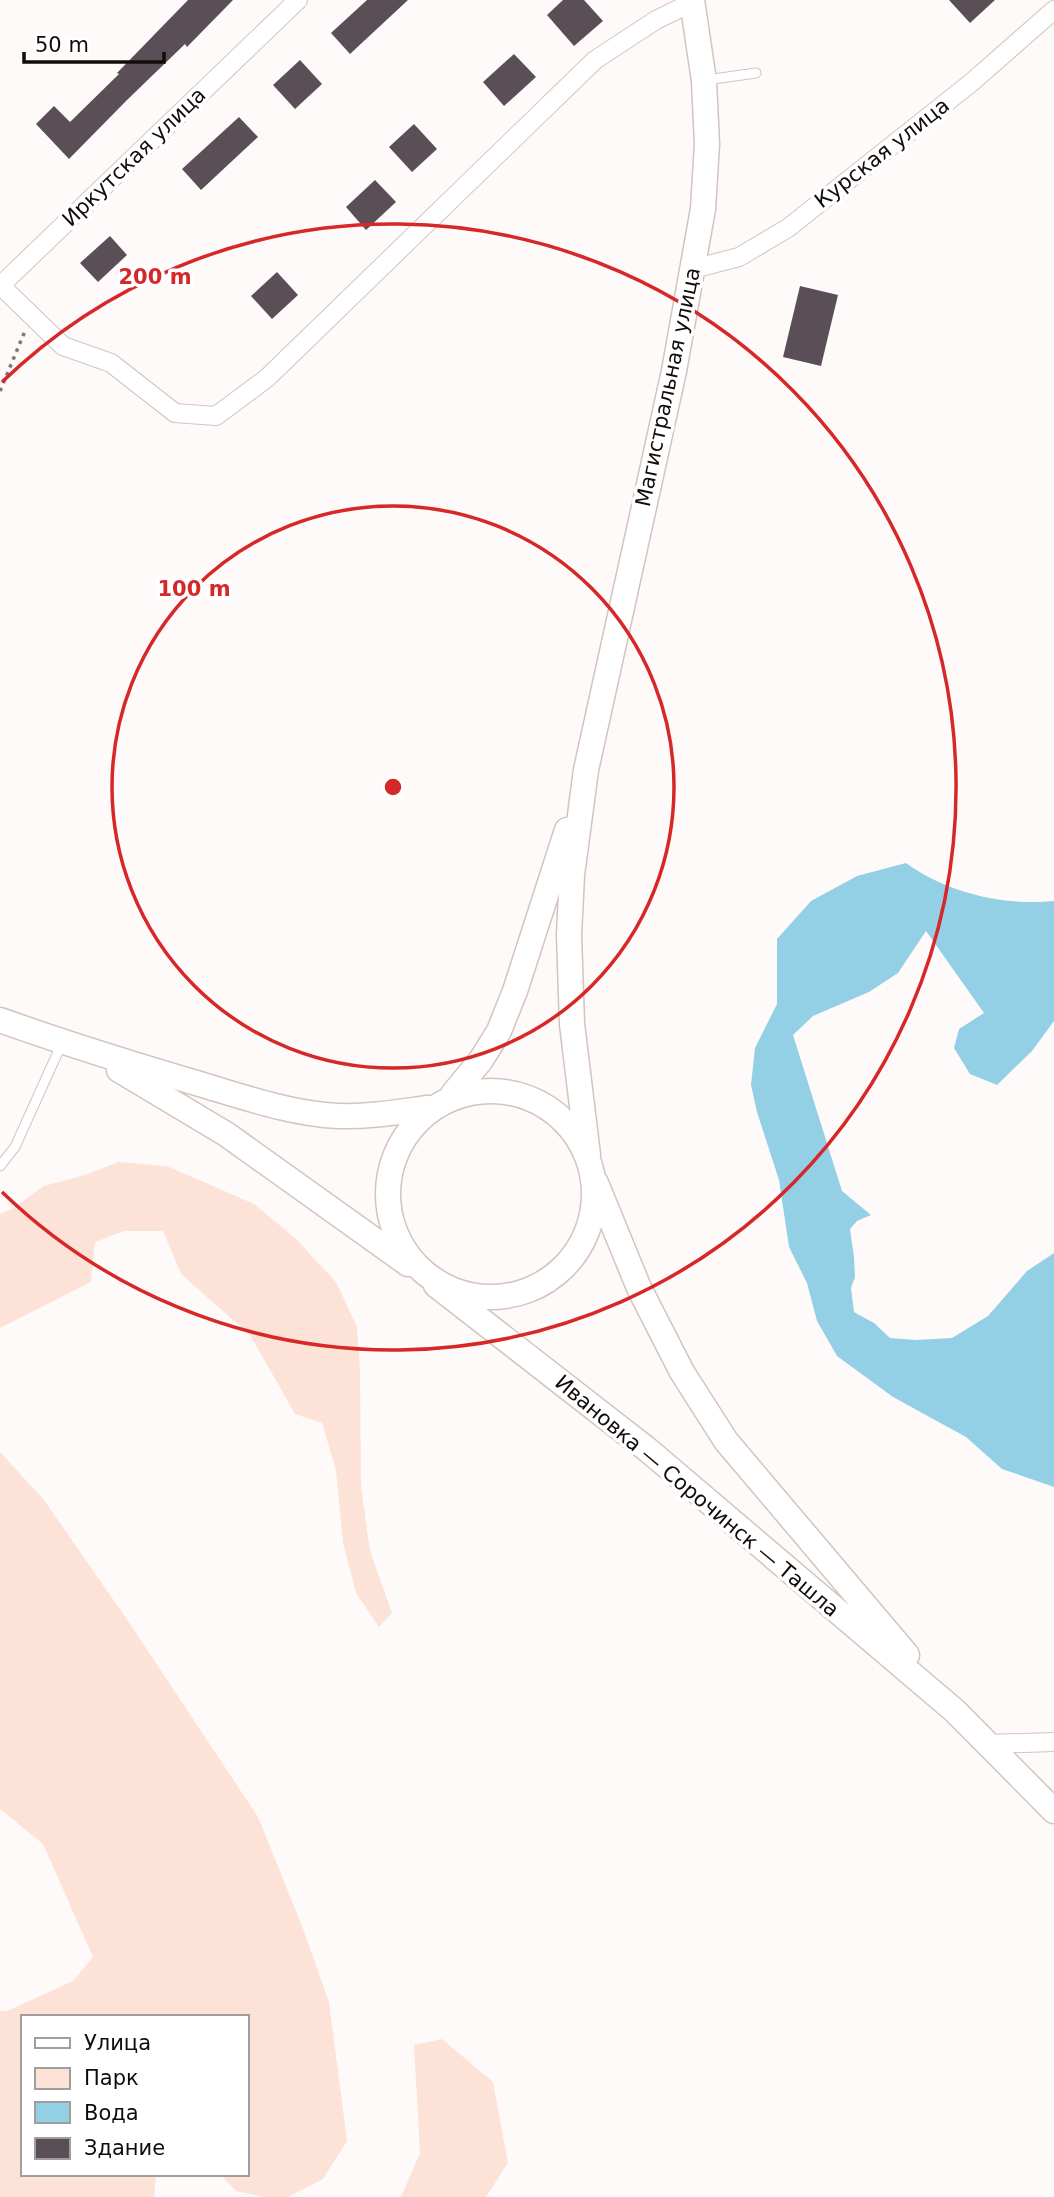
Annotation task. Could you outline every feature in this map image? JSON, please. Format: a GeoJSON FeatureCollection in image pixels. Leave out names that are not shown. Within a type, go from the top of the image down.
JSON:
{"type":"FeatureCollection","features":[{"type":"Feature","properties":{"kind":"main road","name":"Магистральная улица"},"geometry":{"type":"LineString","coordinates":[[589,1155],[572,1024],[569,935],[572,875],[586,770],[674,371],[702,209],[706,157],[704,81],[692,1]]}},
{"type":"Feature","properties":{"kind":"main road","name":"Магистральная улица"},"geometry":{"type":"LineString","coordinates":[[453,1094],[481,1060],[499,1031],[515,991],[586,770]]}},
{"type":"Feature","properties":{"kind":"main road"},"geometry":{"type":"LineString","coordinates":[[0,1020],[72,1046],[246,1098],[323,1114],[368,1116],[428,1108]]}},
{"type":"Feature","properties":{"kind":"main road"},"geometry":{"type":"LineString","coordinates":[[72,1046],[226,1134],[427,1278]]}},
{"type":"Feature","properties":{"kind":"main road","name":"Ивановка — Сорочинск — Ташла"},"geometry":{"type":"LineString","coordinates":[[955,1712],[726,1441],[682,1372],[639,1288],[596,1181],[589,1155],[571,1128],[551,1111],[529,1099],[491,1091],[453,1094],[428,1108],[409,1130],[396,1157],[388,1185],[389,1214],[398,1241],[427,1278],[648,1450],[955,1712],[1054,1811]]}},
{"type":"Feature","properties":{"kind":"main road","name":"Ивановка — Сорочинск — Ташла"},"geometry":{"type":"LineString","coordinates":[[427,1278],[467,1295],[496,1298],[522,1293],[547,1282],[568,1264],[582,1242],[592,1213],[596,1181]]}},
{"type":"Feature","properties":{"kind":"street","name":"Иркутская улица"},"geometry":{"type":"LineString","coordinates":[[0,286],[298,0]]}},
{"type":"Feature","properties":{"kind":"street"},"geometry":{"type":"LineString","coordinates":[[0,286],[64,346],[111,363],[175,412],[216,416],[267,378],[596,60],[656,20],[692,1]]}},
{"type":"Feature","properties":{"kind":"street","name":"Курская улица"},"geometry":{"type":"LineString","coordinates":[[693,269],[739,257],[788,228],[972,82],[1054,10]]}},
{"type":"Feature","properties":{"kind":"street"},"geometry":{"type":"LineString","coordinates":[[987,1744],[1054,1742]]}},
{"type":"Feature","properties":{"kind":"lane"},"geometry":{"type":"LineString","coordinates":[[704,81],[756,73]]}},
{"type":"Feature","properties":{"kind":"lane"},"geometry":{"type":"LineString","coordinates":[[0,1166],[15,1147],[72,1046]]}},
{"type":"Feature","properties":{"kind":"path"},"geometry":{"type":"LineString","coordinates":[[0,391],[32,316]]}},
{"type":"Feature","properties":{"kind":"green space"},"geometry":{"type":"Polygon","coordinates":[[[119,1162],[167,1166],[254,1204],[295,1238],[336,1282],[357,1327],[361,1486],[370,1551],[392,1613],[379,1627],[356,1593],[343,1543],[336,1470],[322,1423],[295,1414],[250,1335],[181,1274],[163,1231],[124,1231],[95,1242],[91,1282],[0,1328],[0,1214],[12,1209],[44,1186],[119,1162]]]}},
{"type":"Feature","properties":{"kind":"green space"},"geometry":{"type":"Polygon","coordinates":[[[0,1452],[44,1500],[258,1817],[329,2002],[347,2141],[323,2179],[288,2197],[265,2197],[236,2191],[222,2176],[248,2176],[248,2015],[21,2015],[21,2176],[156,2176],[154,2197],[0,2197],[0,2011],[7,2011],[73,1981],[93,1957],[43,1844],[0,1809],[0,1452]]]}},
{"type":"Feature","properties":{"kind":"green space"},"geometry":{"type":"Polygon","coordinates":[[[442,2039],[493,2082],[508,2163],[486,2197],[401,2197],[420,2153],[414,2045],[442,2039]]]}},
{"type":"Feature","properties":{"kind":"water"},"geometry":{"type":"Polygon","coordinates":[[[906,863],[940,882],[977,895],[1015,901],[1054,901],[1054,1021],[1032,1051],[997,1085],[970,1074],[954,1048],[959,1029],[984,1013],[926,931],[898,973],[869,992],[813,1016],[793,1035],[842,1191],[871,1215],[857,1221],[850,1229],[855,1277],[851,1288],[854,1312],[874,1323],[890,1338],[952,1338],[988,1316],[1027,1271],[1054,1253],[1054,1487],[1002,1469],[966,1437],[893,1397],[837,1356],[817,1321],[807,1283],[789,1247],[779,1180],[751,1085],[755,1048],[777,1004],[777,939],[811,901],[857,876],[906,863]]]}},
{"type":"Feature","properties":{"kind":"building"},"geometry":{"type":"Polygon","coordinates":[[[188,0],[233,0],[69,159],[36,124],[54,106],[70,122],[188,0]]]}},
{"type":"Feature","properties":{"kind":"building"},"geometry":{"type":"Polygon","coordinates":[[[367,0],[408,0],[350,54],[331,33],[367,0]]]}},
{"type":"Feature","properties":{"kind":"building"},"geometry":{"type":"Polygon","coordinates":[[[563,0],[584,0],[603,21],[574,46],[547,15],[563,0]]]}},
{"type":"Feature","properties":{"kind":"building"},"geometry":{"type":"Polygon","coordinates":[[[949,0],[995,0],[970,23],[949,0]]]}},
{"type":"Feature","properties":{"kind":"building"},"geometry":{"type":"Polygon","coordinates":[[[514,54],[536,77],[504,106],[483,82],[514,54]]]}},
{"type":"Feature","properties":{"kind":"building"},"geometry":{"type":"Polygon","coordinates":[[[300,60],[322,84],[295,109],[273,85],[300,60]]]}},
{"type":"Feature","properties":{"kind":"building"},"geometry":{"type":"Polygon","coordinates":[[[239,117],[258,137],[201,190],[182,169],[239,117]]]}},
{"type":"Feature","properties":{"kind":"building"},"geometry":{"type":"Polygon","coordinates":[[[414,124],[437,149],[412,172],[389,147],[414,124]]]}},
{"type":"Feature","properties":{"kind":"building"},"geometry":{"type":"Polygon","coordinates":[[[375,180],[396,202],[366,230],[346,207],[375,180]]]}},
{"type":"Feature","properties":{"kind":"building"},"geometry":{"type":"Polygon","coordinates":[[[110,236],[127,255],[98,282],[80,263],[110,236]]]}},
{"type":"Feature","properties":{"kind":"building"},"geometry":{"type":"Polygon","coordinates":[[[277,272],[298,295],[272,319],[251,296],[277,272]]]}},
{"type":"Feature","properties":{"kind":"building"},"geometry":{"type":"Polygon","coordinates":[[[800,286],[838,295],[821,366],[783,357],[800,286]]]}}]}
